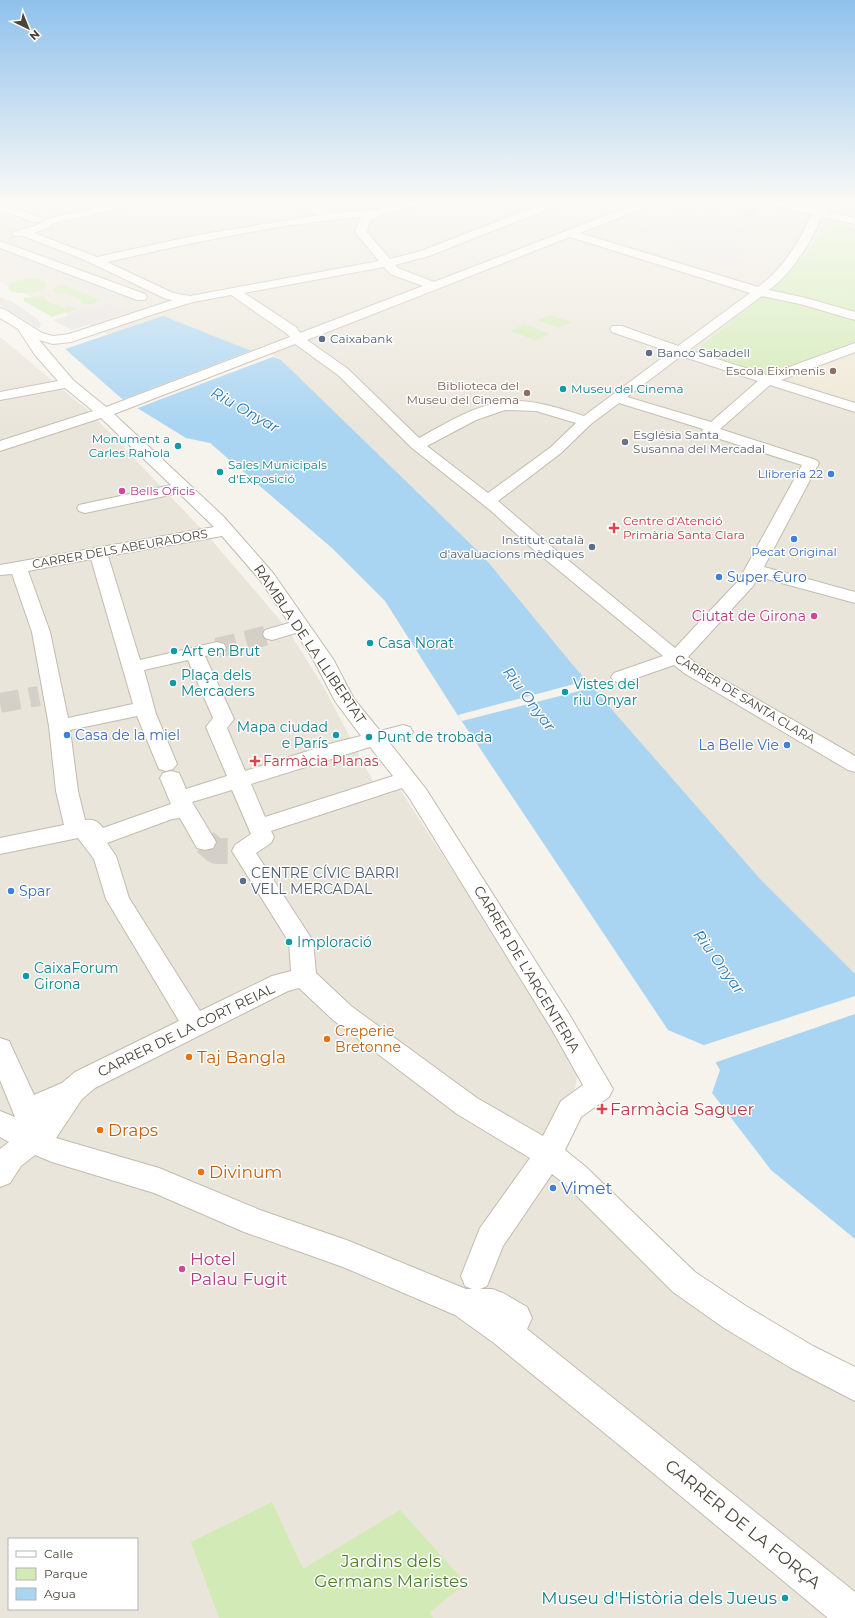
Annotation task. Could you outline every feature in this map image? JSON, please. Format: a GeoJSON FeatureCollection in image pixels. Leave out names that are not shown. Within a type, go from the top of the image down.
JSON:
{"type":"FeatureCollection","features":[{"type":"Feature","properties":{"kind":"street"},"geometry":{"type":"LineString","coordinates":[[89,278],[156,304],[153,310]]}},
{"type":"Feature","properties":{"kind":"street"},"geometry":{"type":"LineString","coordinates":[[131,278],[177,299]]}},
{"type":"Feature","properties":{"kind":"street"},"geometry":{"type":"LineString","coordinates":[[0,312],[24,329],[44,338],[53,340],[71,338],[153,310],[191,299],[307,278]]}},
{"type":"Feature","properties":{"kind":"street"},"geometry":{"type":"LineString","coordinates":[[412,278],[435,286]]}},
{"type":"Feature","properties":{"kind":"street"},"geometry":{"type":"LineString","coordinates":[[0,446],[124,406],[457,278]]}},
{"type":"Feature","properties":{"kind":"street"},"geometry":{"type":"LineString","coordinates":[[713,278],[760,292],[802,301],[855,316]]}},
{"type":"Feature","properties":{"kind":"street"},"geometry":{"type":"LineString","coordinates":[[488,501],[556,450],[586,421],[760,292],[777,278]]}},
{"type":"Feature","properties":{"kind":"street","name":"CARRER DE SANTA CLARA"},"geometry":{"type":"LineString","coordinates":[[233,291],[291,330],[298,340],[342,372],[417,445],[488,501],[604,600],[676,658],[691,669],[855,765]]}},
{"type":"Feature","properties":{"kind":"street"},"geometry":{"type":"LineString","coordinates":[[138,296],[191,299]]}},
{"type":"Feature","properties":{"kind":"street","name":"RAMBLA DE LA LLIBERTAT"},"geometry":{"type":"LineString","coordinates":[[24,329],[33,343],[68,383],[104,413],[182,487],[225,530],[267,577],[323,659],[345,700],[407,780]]}},
{"type":"Feature","properties":{"kind":"street"},"geometry":{"type":"LineString","coordinates":[[617,329],[679,351],[855,408]]}},
{"type":"Feature","properties":{"kind":"street"},"geometry":{"type":"LineString","coordinates":[[24,351],[40,367],[52,365],[54,352],[71,338]]}},
{"type":"Feature","properties":{"kind":"street"},"geometry":{"type":"LineString","coordinates":[[711,429],[768,380],[855,347]]}},
{"type":"Feature","properties":{"kind":"street"},"geometry":{"type":"LineString","coordinates":[[0,396],[68,383]]}},
{"type":"Feature","properties":{"kind":"street"},"geometry":{"type":"LineString","coordinates":[[617,398],[711,429],[808,467],[747,582],[676,658],[621,677]]}},
{"type":"Feature","properties":{"kind":"street"},"geometry":{"type":"LineString","coordinates":[[417,445],[463,420],[506,406],[538,408],[586,421]]}},
{"type":"Feature","properties":{"kind":"street"},"geometry":{"type":"LineString","coordinates":[[85,508],[182,487]]}},
{"type":"Feature","properties":{"kind":"street","name":"CARRER DELS ABEURADORS"},"geometry":{"type":"LineString","coordinates":[[7,569],[225,530]]}},
{"type":"Feature","properties":{"kind":"street"},"geometry":{"type":"LineString","coordinates":[[98,553],[134,667],[145,708],[182,805],[205,842]]}},
{"type":"Feature","properties":{"kind":"street"},"geometry":{"type":"LineString","coordinates":[[7,569],[20,572],[41,632],[45,695],[59,726],[67,791],[76,830]]}},
{"type":"Feature","properties":{"kind":"street"},"geometry":{"type":"LineString","coordinates":[[754,570],[855,598]]}},
{"type":"Feature","properties":{"kind":"street"},"geometry":{"type":"LineString","coordinates":[[272,634],[300,626]]}},
{"type":"Feature","properties":{"kind":"street"},"geometry":{"type":"LineString","coordinates":[[134,667],[217,648]]}},
{"type":"Feature","properties":{"kind":"street"},"geometry":{"type":"LineString","coordinates":[[194,653],[224,719],[216,727],[238,779],[246,844],[301,942],[304,977],[342,1013],[467,1106],[549,1154],[576,1176],[684,1282],[747,1325],[802,1357],[855,1385]]}},
{"type":"Feature","properties":{"kind":"street"},"geometry":{"type":"LineString","coordinates":[[59,726],[145,708]]}},
{"type":"Feature","properties":{"kind":"street"},"geometry":{"type":"LineString","coordinates":[[0,846],[90,828],[98,838],[169,812],[238,779],[340,748],[403,732]]}},
{"type":"Feature","properties":{"kind":"street"},"geometry":{"type":"LineString","coordinates":[[246,844],[407,780]]}},
{"type":"Feature","properties":{"kind":"street","name":"CARRER DE L'ARGENTERIA"},"geometry":{"type":"LineString","coordinates":[[407,780],[472,879],[560,1021],[599,1089],[571,1109],[549,1154]]}},
{"type":"Feature","properties":{"kind":"street"},"geometry":{"type":"LineString","coordinates":[[76,830],[85,832],[105,856],[118,899],[195,1026]]}},
{"type":"Feature","properties":{"kind":"street"},"geometry":{"type":"LineString","coordinates":[[246,844],[274,882]]}},
{"type":"Feature","properties":{"kind":"street","name":"CARRER DE LA CORT REIAL"},"geometry":{"type":"LineString","coordinates":[[72,1091],[85,1080],[281,983],[304,977]]}},
{"type":"Feature","properties":{"kind":"street"},"geometry":{"type":"LineString","coordinates":[[3,1065],[28,1113],[33,1141]]}},
{"type":"Feature","properties":{"kind":"street"},"geometry":{"type":"LineString","coordinates":[[28,1113],[50,1100],[72,1091]]}},
{"type":"Feature","properties":{"kind":"street"},"geometry":{"type":"LineString","coordinates":[[0,1174],[11,1157],[45,1131],[72,1091]]}},
{"type":"Feature","properties":{"kind":"street"},"geometry":{"type":"LineString","coordinates":[[0,1123],[33,1141],[65,1155],[159,1181],[255,1222],[349,1255],[471,1290],[516,1318]]}},
{"type":"Feature","properties":{"kind":"street"},"geometry":{"type":"LineString","coordinates":[[471,1290],[491,1238],[549,1154]]}},
{"type":"Feature","properties":{"kind":"street","name":"CARRER DE LA FORÇA"},"geometry":{"type":"LineString","coordinates":[[471,1290],[505,1332],[855,1616]]}},
{"type":"Feature","properties":{"kind":"shaded area"},"geometry":{"type":"Polygon","coordinates":[[[0,278],[855,278],[855,1152],[512,673],[114,337],[0,282],[0,278]]]}},
{"type":"Feature","properties":{"kind":"shaded area"},"geometry":{"type":"Polygon","coordinates":[[[56,278],[74,278],[123,296],[108,297],[56,278]]]}},
{"type":"Feature","properties":{"kind":"shaded area"},"geometry":{"type":"Polygon","coordinates":[[[0,297],[13,302],[36,318],[41,323],[39,329],[0,305],[0,297]]]}},
{"type":"Feature","properties":{"kind":"shaded area"},"geometry":{"type":"Polygon","coordinates":[[[110,302],[129,311],[72,330],[53,320],[110,302]]]}},
{"type":"Feature","properties":{"kind":"shaded area"},"geometry":{"type":"Polygon","coordinates":[[[0,337],[90,412],[209,537],[286,627],[323,686],[375,785],[394,780],[489,927],[578,1071],[573,1101],[540,1157],[855,1395],[855,1618],[0,1618],[0,337]]]}},
{"type":"Feature","properties":{"kind":"shaded area","name":"Escola Eiximenis"},"geometry":{"type":"Polygon","coordinates":[[[855,354],[855,401],[793,380],[794,378],[855,354]]]}},
{"type":"Feature","properties":{"kind":"green space"},"geometry":{"type":"Polygon","coordinates":[[[782,278],[855,278],[855,343],[768,378],[693,353],[772,288],[782,278]]]}},
{"type":"Feature","properties":{"kind":"green space"},"geometry":{"type":"Polygon","coordinates":[[[27,279],[40,279],[47,283],[47,285],[39,291],[29,293],[18,293],[9,290],[8,288],[11,283],[27,279]]]}},
{"type":"Feature","properties":{"kind":"green space"},"geometry":{"type":"Polygon","coordinates":[[[61,284],[102,300],[89,305],[80,302],[83,300],[65,293],[59,294],[52,291],[61,284]]]}},
{"type":"Feature","properties":{"kind":"green space"},"geometry":{"type":"Polygon","coordinates":[[[41,296],[47,298],[45,300],[64,308],[68,306],[76,309],[52,317],[24,301],[24,298],[41,296]]]}},
{"type":"Feature","properties":{"kind":"green space"},"geometry":{"type":"Polygon","coordinates":[[[550,315],[572,322],[558,328],[537,320],[550,315]]]}},
{"type":"Feature","properties":{"kind":"green space"},"geometry":{"type":"Polygon","coordinates":[[[525,324],[549,334],[535,340],[510,331],[525,324]]]}},
{"type":"Feature","properties":{"kind":"green space","name":"Jardins dels Germans Maristes"},"geometry":{"type":"Polygon","coordinates":[[[272,1502],[303,1569],[400,1510],[466,1583],[430,1612],[433,1618],[219,1618],[191,1542],[272,1502]]]}},
{"type":"Feature","properties":{"kind":"water","name":"Riu Onyar"},"geometry":{"type":"Polygon","coordinates":[[[163,316],[244,348],[281,360],[483,556],[572,664],[761,880],[855,974],[855,1239],[771,1170],[712,1093],[720,1070],[706,1046],[668,1030],[453,708],[385,601],[333,549],[210,443],[186,438],[121,398],[65,349],[163,316]]]}},
{"type":"Feature","properties":{"kind":"pier"},"geometry":{"type":"Polygon","coordinates":[[[255,349],[275,356],[135,409],[121,400],[255,349]]]}},
{"type":"Feature","properties":{"kind":"pier"},"geometry":{"type":"Polygon","coordinates":[[[589,680],[595,687],[462,721],[458,715],[589,680]]]}},
{"type":"Feature","properties":{"kind":"pier"},"geometry":{"type":"Polygon","coordinates":[[[855,996],[855,1014],[714,1063],[705,1048],[701,1046],[855,996]]]}},
{"type":"Feature","properties":{"kind":"tunnel"},"geometry":{"type":"LineString","coordinates":[[217,648],[272,634]]}},
{"type":"Feature","properties":{"kind":"tunnel"},"geometry":{"type":"LineString","coordinates":[[0,703],[39,696]]}},
{"type":"Feature","properties":{"kind":"tunnel"},"geometry":{"type":"LineString","coordinates":[[205,842],[216,851],[230,851]]}},
{"type":"Feature","properties":{"kind":"place","name":"Caixabank"},"geometry":{"type":"Point","coordinates":[322,339]}},
{"type":"Feature","properties":{"kind":"place","name":"Banco Sabadell"},"geometry":{"type":"Point","coordinates":[649,353]}},
{"type":"Feature","properties":{"kind":"place","name":"Escola Eiximenis"},"geometry":{"type":"Point","coordinates":[833,371]}},
{"type":"Feature","properties":{"kind":"place","name":"Museu del Cinema"},"geometry":{"type":"Point","coordinates":[563,389]}},
{"type":"Feature","properties":{"kind":"place","name":"Biblioteca del Museu del Cinema"},"geometry":{"type":"Point","coordinates":[527,393]}},
{"type":"Feature","properties":{"kind":"place","name":"Església Santa Susanna del Mercadal"},"geometry":{"type":"Point","coordinates":[625,442]}},
{"type":"Feature","properties":{"kind":"place","name":"Monument a Carles Rahola"},"geometry":{"type":"Point","coordinates":[178,446]}},
{"type":"Feature","properties":{"kind":"place","name":"Sales Municipals d'Exposició"},"geometry":{"type":"Point","coordinates":[220,472]}},
{"type":"Feature","properties":{"kind":"place","name":"Llibreria 22"},"geometry":{"type":"Point","coordinates":[831,474]}},
{"type":"Feature","properties":{"kind":"place","name":"Bells Oficis"},"geometry":{"type":"Point","coordinates":[122,491]}},
{"type":"Feature","properties":{"kind":"place","name":"Centre d'Atenció Primària Santa Clara"},"geometry":{"type":"Point","coordinates":[614,528]}},
{"type":"Feature","properties":{"kind":"place","name":"Pecat Original"},"geometry":{"type":"Point","coordinates":[794,539]}},
{"type":"Feature","properties":{"kind":"place","name":"Institut català d'avaluacions mèdiques"},"geometry":{"type":"Point","coordinates":[592,547]}},
{"type":"Feature","properties":{"kind":"place","name":"Super €uro"},"geometry":{"type":"Point","coordinates":[719,577]}},
{"type":"Feature","properties":{"kind":"place","name":"Ciutat de Girona"},"geometry":{"type":"Point","coordinates":[814,616]}},
{"type":"Feature","properties":{"kind":"place","name":"Casa Norat"},"geometry":{"type":"Point","coordinates":[370,643]}},
{"type":"Feature","properties":{"kind":"place","name":"Art en Brut"},"geometry":{"type":"Point","coordinates":[174,651]}},
{"type":"Feature","properties":{"kind":"place","name":"Plaça dels Mercaders"},"geometry":{"type":"Point","coordinates":[173,683]}},
{"type":"Feature","properties":{"kind":"place","name":"Vistes del riu Onyar"},"geometry":{"type":"Point","coordinates":[565,692]}},
{"type":"Feature","properties":{"kind":"place","name":"Casa de la miel"},"geometry":{"type":"Point","coordinates":[67,735]}},
{"type":"Feature","properties":{"kind":"place","name":"Mapa ciudad e París"},"geometry":{"type":"Point","coordinates":[336,735]}},
{"type":"Feature","properties":{"kind":"place","name":"Punt de trobada"},"geometry":{"type":"Point","coordinates":[369,737]}},
{"type":"Feature","properties":{"kind":"place","name":"La Belle Vie"},"geometry":{"type":"Point","coordinates":[787,745]}},
{"type":"Feature","properties":{"kind":"place","name":"Farmàcia Planas"},"geometry":{"type":"Point","coordinates":[255,761]}},
{"type":"Feature","properties":{"kind":"place","name":"CENTRE CÍVIC BARRI VELL MERCADAL"},"geometry":{"type":"Point","coordinates":[243,881]}},
{"type":"Feature","properties":{"kind":"place","name":"Spar"},"geometry":{"type":"Point","coordinates":[11,891]}},
{"type":"Feature","properties":{"kind":"place","name":"Imploració"},"geometry":{"type":"Point","coordinates":[289,942]}},
{"type":"Feature","properties":{"kind":"place","name":"CaixaForum Girona"},"geometry":{"type":"Point","coordinates":[26,976]}},
{"type":"Feature","properties":{"kind":"place","name":"Creperie Bretonne"},"geometry":{"type":"Point","coordinates":[327,1039]}},
{"type":"Feature","properties":{"kind":"place","name":"Taj Bangla"},"geometry":{"type":"Point","coordinates":[189,1057]}},
{"type":"Feature","properties":{"kind":"place","name":"Farmàcia Saguer"},"geometry":{"type":"Point","coordinates":[602,1109]}},
{"type":"Feature","properties":{"kind":"place","name":"Draps"},"geometry":{"type":"Point","coordinates":[100,1130]}},
{"type":"Feature","properties":{"kind":"place","name":"Divinum"},"geometry":{"type":"Point","coordinates":[201,1172]}},
{"type":"Feature","properties":{"kind":"place","name":"Vimet"},"geometry":{"type":"Point","coordinates":[553,1188]}},
{"type":"Feature","properties":{"kind":"place","name":"Hotel Palau Fugit"},"geometry":{"type":"Point","coordinates":[182,1269]}},
{"type":"Feature","properties":{"kind":"place","name":"Museu d'Història dels Jueus"},"geometry":{"type":"Point","coordinates":[785,1598]}}]}
